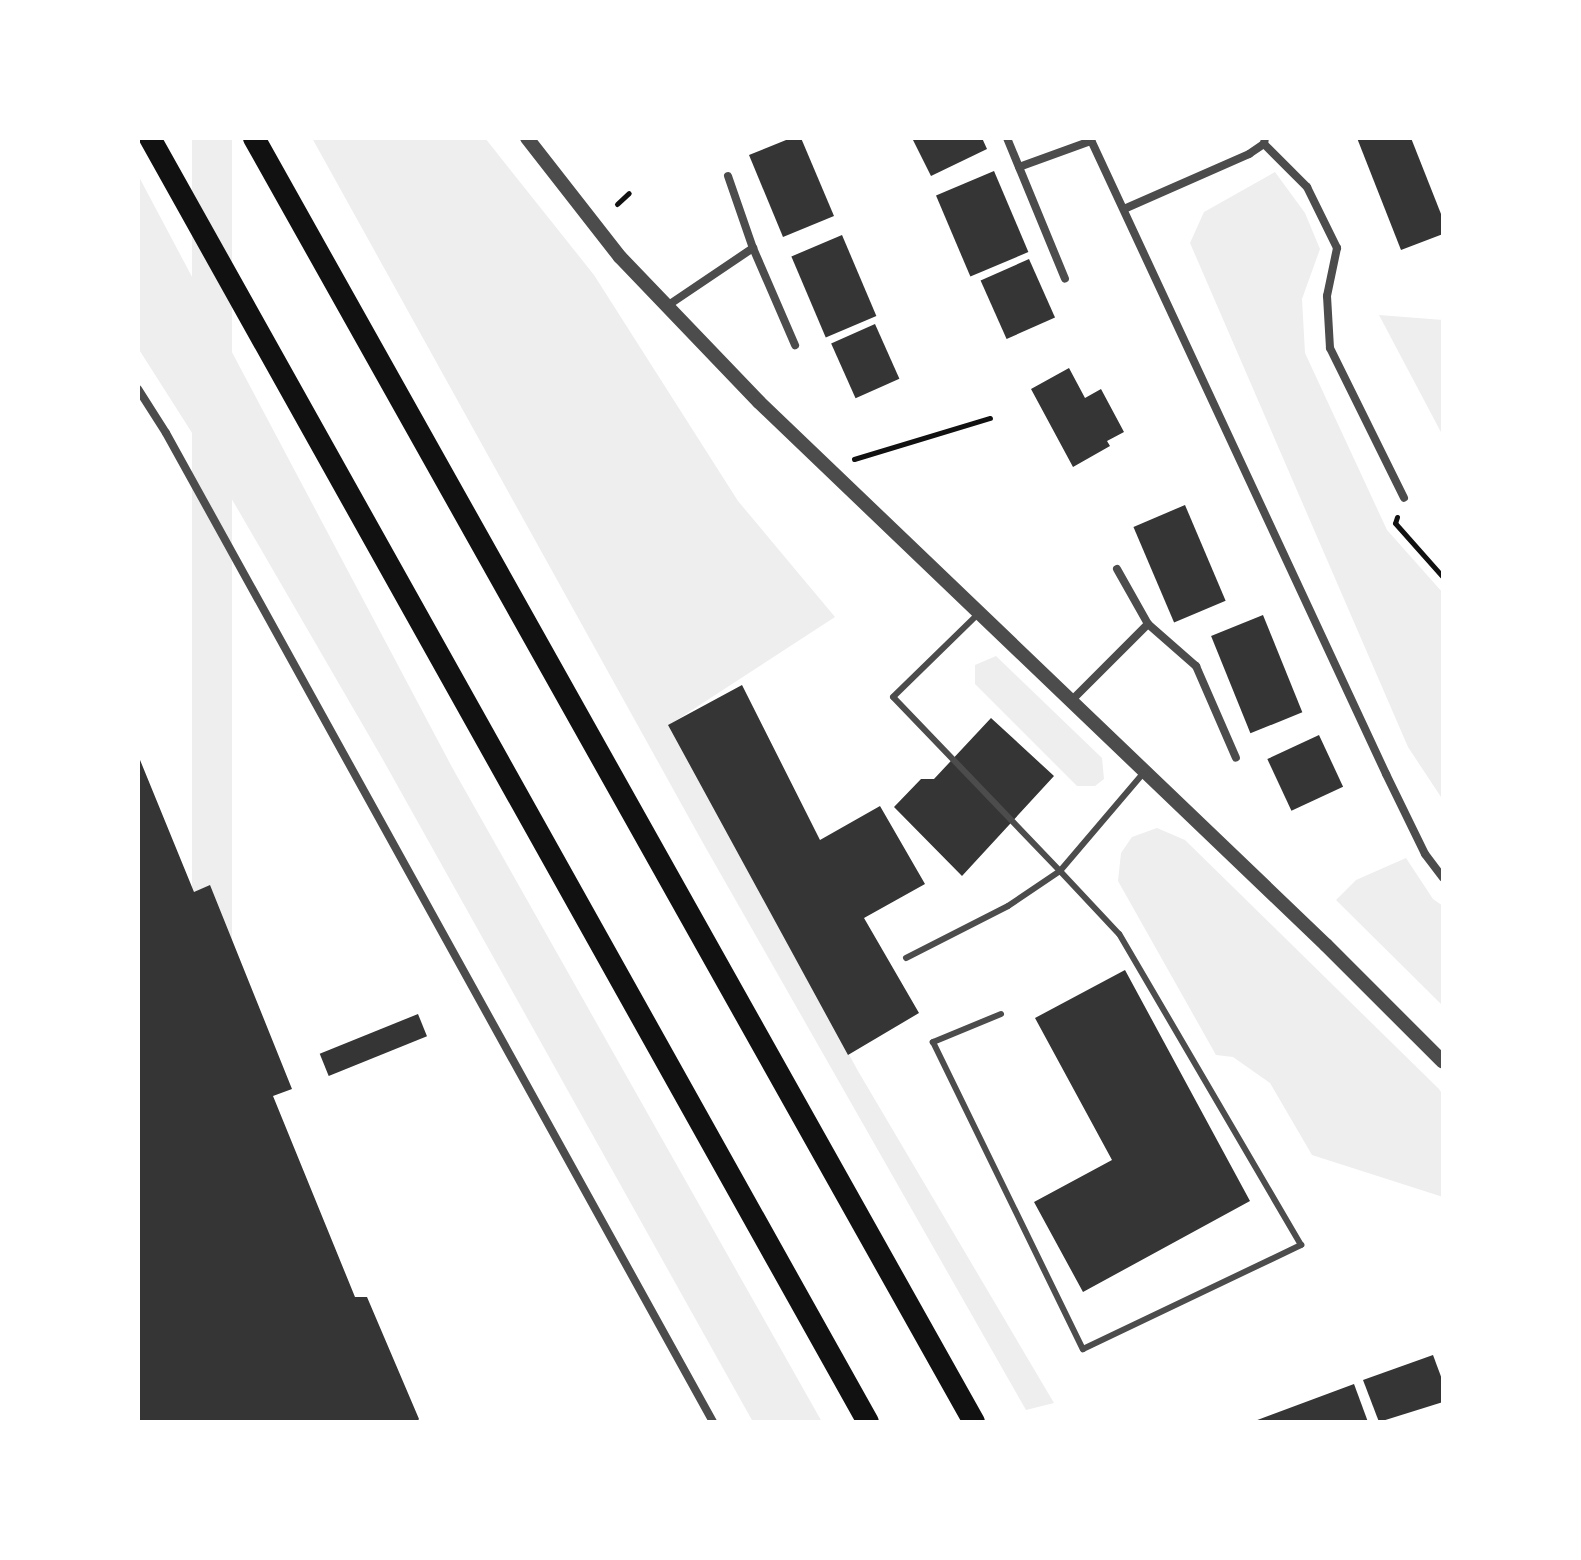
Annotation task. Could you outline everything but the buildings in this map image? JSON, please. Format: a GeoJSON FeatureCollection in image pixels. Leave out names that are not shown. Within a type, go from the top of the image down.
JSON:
{"type":"FeatureCollection","features":[{"type":"Feature","properties":{"kind":"highway"},"geometry":{"type":"LineString","coordinates":[[150,138],[868,1422]]}},
{"type":"Feature","properties":{"kind":"highway"},"geometry":{"type":"LineString","coordinates":[[254,138],[974,1422]]}},
{"type":"Feature","properties":{"kind":"street"},"geometry":{"type":"LineString","coordinates":[[527,138],[620,257],[826,467],[1145,771],[1443,1062]]}},
{"type":"Feature","properties":{"kind":"street"},"geometry":{"type":"LineString","coordinates":[[1007,138],[1065,279]]}},
{"type":"Feature","properties":{"kind":"street"},"geometry":{"type":"LineString","coordinates":[[1019,167],[1090,139],[1386,774],[1425,854],[1443,878]]}},
{"type":"Feature","properties":{"kind":"street"},"geometry":{"type":"LineString","coordinates":[[1124,209],[1249,154],[1264,141],[1307,187],[1337,248],[1327,296],[1330,348],[1404,498]]}},
{"type":"Feature","properties":{"kind":"street"},"geometry":{"type":"LineString","coordinates":[[728,176],[753,248],[795,345]]}},
{"type":"Feature","properties":{"kind":"street"},"geometry":{"type":"LineString","coordinates":[[667,306],[753,248]]}},
{"type":"Feature","properties":{"kind":"street"},"geometry":{"type":"LineString","coordinates":[[138,389],[174,447],[713,1422]]}},
{"type":"Feature","properties":{"kind":"street"},"geometry":{"type":"LineString","coordinates":[[1117,569],[1148,624],[1196,666],[1236,758]]}},
{"type":"Feature","properties":{"kind":"street"},"geometry":{"type":"LineString","coordinates":[[1071,701],[1148,624]]}},
{"type":"Feature","properties":{"kind":"lane"},"geometry":{"type":"LineString","coordinates":[[978,614],[893,697],[1119,934],[1301,1245],[1083,1349],[933,1042],[1001,1014]]}},
{"type":"Feature","properties":{"kind":"lane"},"geometry":{"type":"LineString","coordinates":[[906,958],[1008,906],[1060,871],[1145,771]]}},
{"type":"Feature","properties":{"kind":"path"},"geometry":{"type":"LineString","coordinates":[[617,204],[629,193]]}},
{"type":"Feature","properties":{"kind":"path"},"geometry":{"type":"LineString","coordinates":[[826,467],[990,418]]}},
{"type":"Feature","properties":{"kind":"path"},"geometry":{"type":"LineString","coordinates":[[1404,498],[1395,523],[1443,577]]}},
{"type":"Feature","properties":{"kind":"shaded area"},"geometry":{"type":"Polygon","coordinates":[[[192,138],[232,138],[232,1422],[192,1422],[192,138]]]}},
{"type":"Feature","properties":{"kind":"shaded area"},"geometry":{"type":"Polygon","coordinates":[[[312,138],[485,138],[594,275],[738,501],[835,617],[669,725],[858,1071],[1054,1403],[1026,1410],[703,843],[312,138]]]}},
{"type":"Feature","properties":{"kind":"shaded area"},"geometry":{"type":"Polygon","coordinates":[[[1275,172],[1305,213],[1320,249],[1302,299],[1305,353],[1387,530],[1443,593],[1443,800],[1408,747],[1190,243],[1204,212],[1275,172]]]}},
{"type":"Feature","properties":{"kind":"shaded area"},"geometry":{"type":"Polygon","coordinates":[[[138,175],[453,769],[822,1422],[753,1422],[382,758],[208,458],[138,348],[138,175]]]}},
{"type":"Feature","properties":{"kind":"shaded area"},"geometry":{"type":"Polygon","coordinates":[[[1379,315],[1443,320],[1443,436],[1379,315]]]}},
{"type":"Feature","properties":{"kind":"shaded area"},"geometry":{"type":"Polygon","coordinates":[[[996,656],[1102,758],[1104,779],[1095,786],[1077,786],[975,684],[975,665],[996,656]]]}},
{"type":"Feature","properties":{"kind":"shaded area"},"geometry":{"type":"Polygon","coordinates":[[[1157,828],[1185,840],[1439,1089],[1443,1095],[1443,1197],[1312,1155],[1270,1083],[1233,1057],[1216,1055],[1118,881],[1121,853],[1132,837],[1157,828]]]}},
{"type":"Feature","properties":{"kind":"shaded area"},"geometry":{"type":"Polygon","coordinates":[[[1406,858],[1433,899],[1443,906],[1443,1006],[1336,900],[1356,880],[1406,858]]]}}]}
